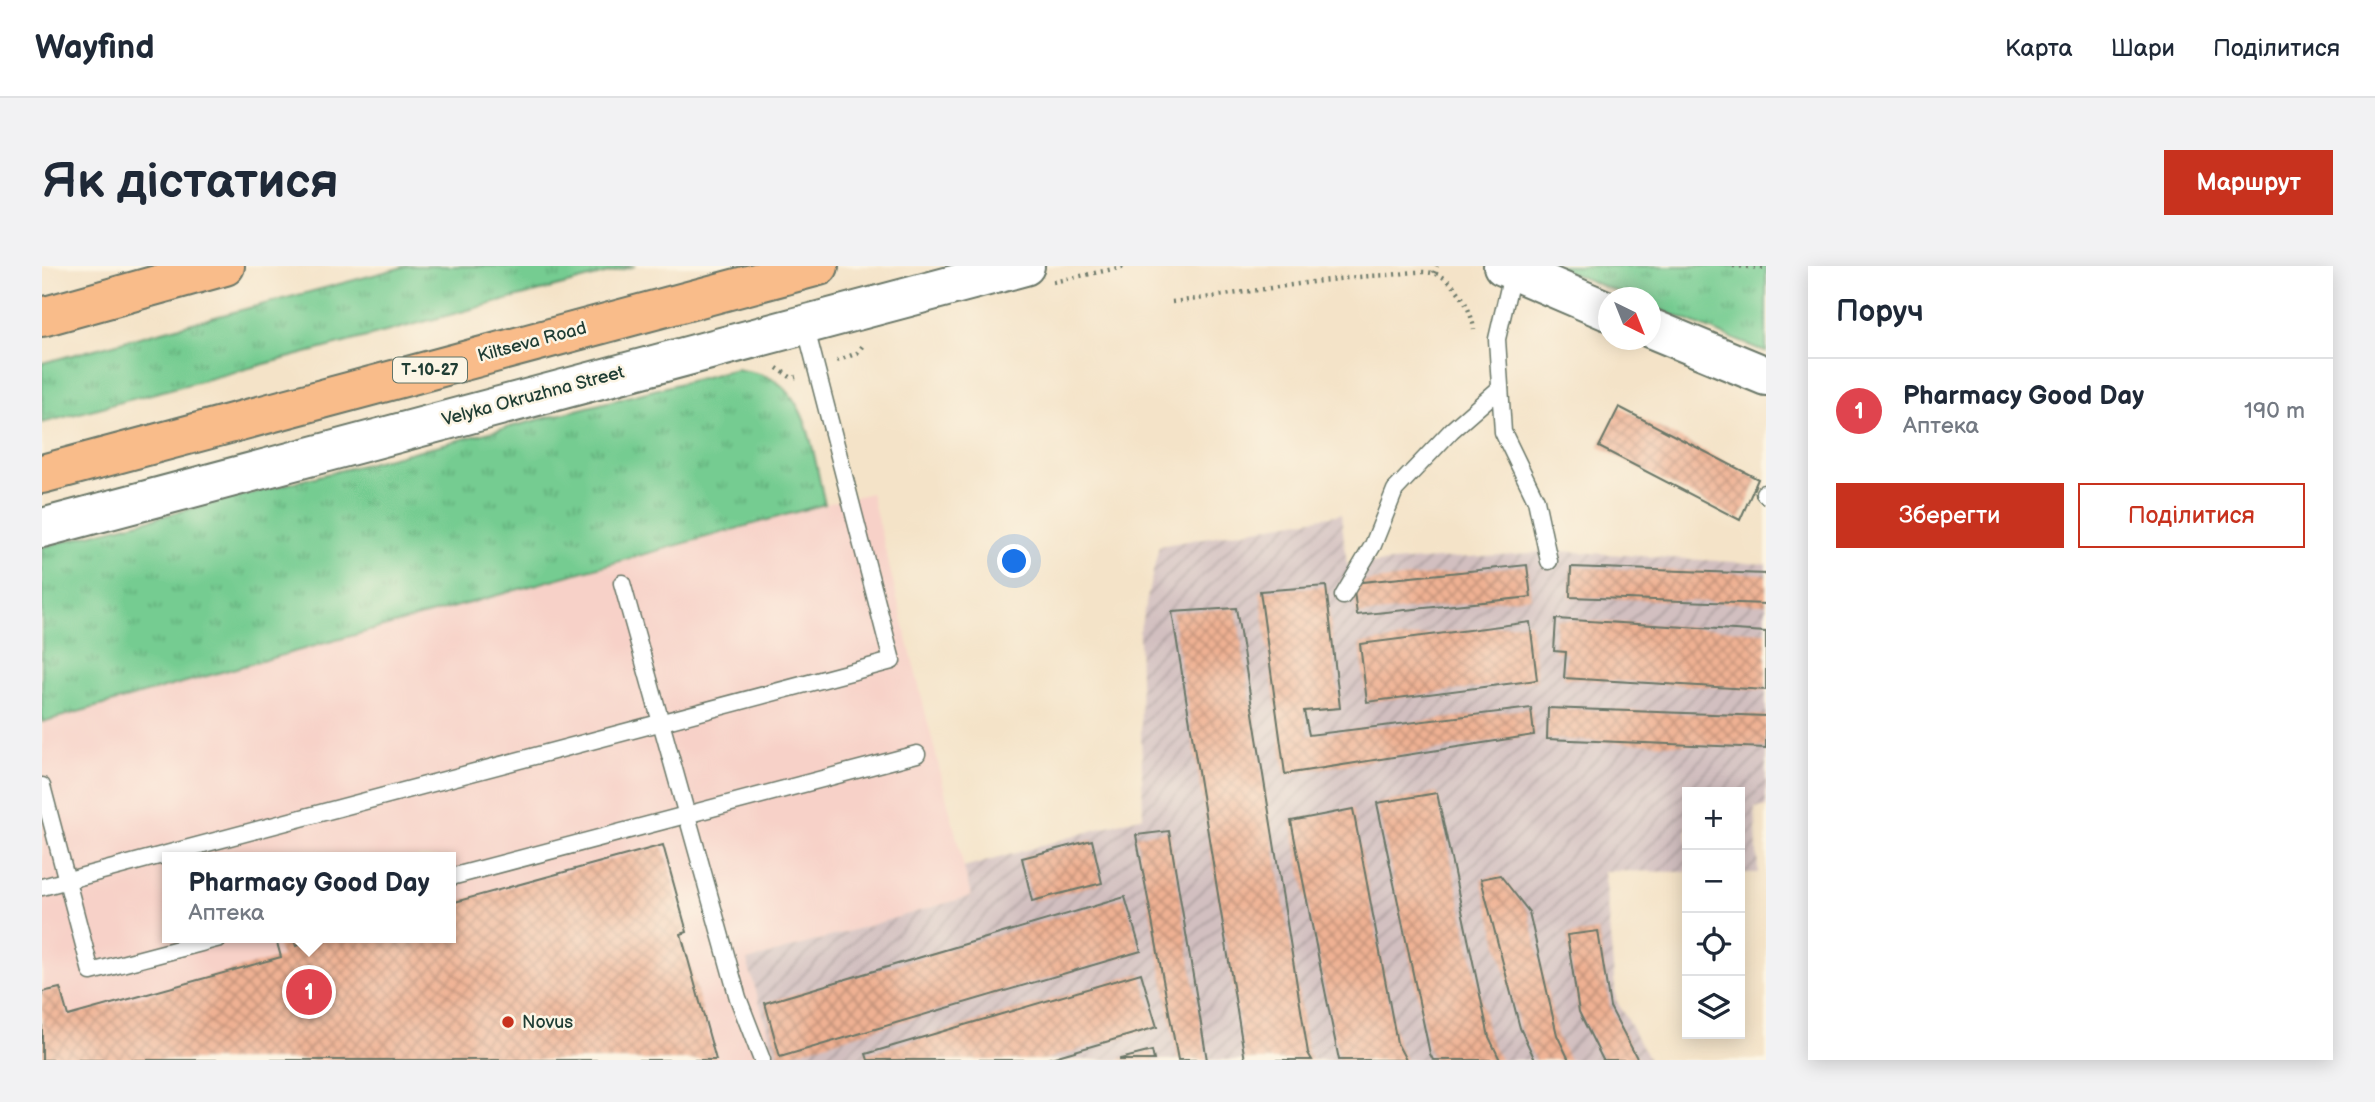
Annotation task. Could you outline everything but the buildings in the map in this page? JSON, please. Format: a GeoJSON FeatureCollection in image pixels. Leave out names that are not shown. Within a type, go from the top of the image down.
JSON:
{"type":"FeatureCollection","features":[{"type":"Feature","properties":{"kind":"highway"},"geometry":{"type":"LineString","coordinates":[[42,317],[225,266]]}},
{"type":"Feature","properties":{"kind":"highway","name":"Kiltseva Road"},"geometry":{"type":"LineString","coordinates":[[42,474],[819,266]]}},
{"type":"Feature","properties":{"kind":"street","name":"Velyka Okruzhna Street"},"geometry":{"type":"LineString","coordinates":[[42,528],[804,322],[1025,266]]}},
{"type":"Feature","properties":{"kind":"street"},"geometry":{"type":"LineString","coordinates":[[1508,268],[1598,307]]}},
{"type":"Feature","properties":{"kind":"street"},"geometry":{"type":"LineString","coordinates":[[1661,333],[1766,376]]}},
{"type":"Feature","properties":{"kind":"lane"},"geometry":{"type":"LineString","coordinates":[[1508,268],[1497,339],[1503,432],[1536,500],[1549,561]]}},
{"type":"Feature","properties":{"kind":"lane"},"geometry":{"type":"LineString","coordinates":[[172,852],[892,661],[804,322]]}},
{"type":"Feature","properties":{"kind":"lane"},"geometry":{"type":"LineString","coordinates":[[1343,596],[1373,545],[1395,490],[1452,430],[1500,388]]}},
{"type":"Feature","properties":{"kind":"lane"},"geometry":{"type":"LineString","coordinates":[[622,583],[738,998],[762,1060]]}},
{"type":"Feature","properties":{"kind":"lane"},"geometry":{"type":"LineString","coordinates":[[456,876],[916,754]]}},
{"type":"Feature","properties":{"kind":"lane"},"geometry":{"type":"LineString","coordinates":[[42,786],[91,972],[201,943]]}},
{"type":"Feature","properties":{"kind":"lane"},"geometry":{"type":"LineString","coordinates":[[42,887],[162,855]]}},
{"type":"Feature","properties":{"kind":"path"},"geometry":{"type":"LineString","coordinates":[[1434,273],[1437,266]]}},
{"type":"Feature","properties":{"kind":"path"},"geometry":{"type":"LineString","coordinates":[[1733,266],[1766,268]]}},
{"type":"Feature","properties":{"kind":"path"},"geometry":{"type":"LineString","coordinates":[[1172,302],[1254,293],[1347,277],[1434,273],[1457,290],[1472,311],[1475,332],[1497,339]]}},
{"type":"Feature","properties":{"kind":"shaded area"},"geometry":{"type":"Polygon","coordinates":[[[736,369],[763,375],[782,386],[802,414],[825,504],[871,493],[971,896],[747,961],[777,1060],[42,1060],[42,547],[736,369]]]}},
{"type":"Feature","properties":{"kind":"shaded area"},"geometry":{"type":"Polygon","coordinates":[[[1341,514],[1347,565],[1560,551],[1766,564],[1766,807],[1755,808],[1758,873],[1745,873],[1745,787],[1682,787],[1682,872],[1604,871],[1616,1000],[1649,1060],[777,1060],[747,961],[971,896],[964,868],[1143,816],[1139,633],[1159,546],[1341,514]]]}},
{"type":"Feature","properties":{"kind":"green space"},"geometry":{"type":"Polygon","coordinates":[[[407,266],[635,266],[42,423],[42,363],[407,266]]]}},
{"type":"Feature","properties":{"kind":"green space"},"geometry":{"type":"Polygon","coordinates":[[[1553,266],[1766,266],[1766,352],[1661,310],[1661,287],[1605,287],[1553,266]]]}},
{"type":"Feature","properties":{"kind":"green space"},"geometry":{"type":"Polygon","coordinates":[[[736,369],[772,379],[792,397],[806,425],[825,504],[42,722],[42,547],[736,369]]]}},
{"type":"Feature","properties":{"kind":"place","name":"Pharmacy Good Day"},"geometry":{"type":"Point","coordinates":[309,992]}},
{"type":"Feature","properties":{"kind":"place","name":"Novus"},"geometry":{"type":"Point","coordinates":[508,1022]}}]}
